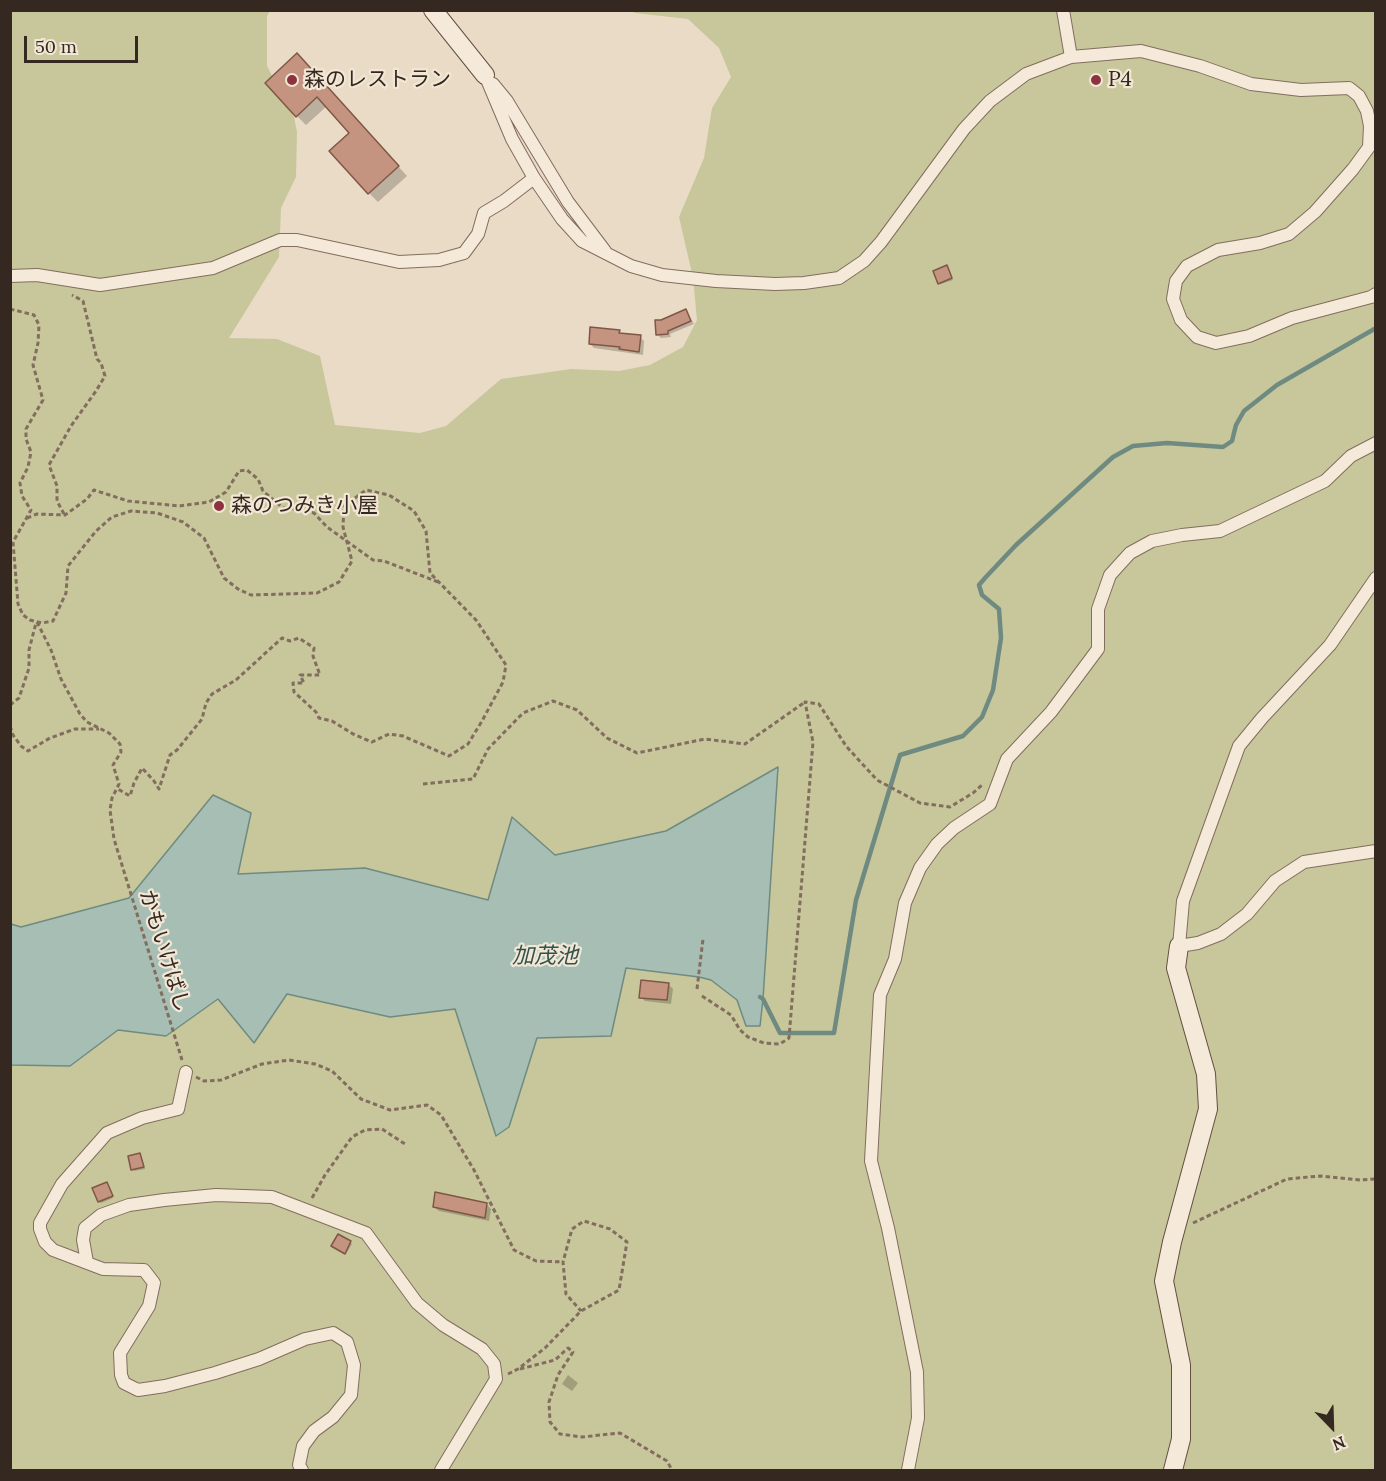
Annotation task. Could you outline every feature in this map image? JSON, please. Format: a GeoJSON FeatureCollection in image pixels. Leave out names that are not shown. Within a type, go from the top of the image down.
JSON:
{"type":"FeatureCollection","features":[{"type":"Feature","properties":{"kind":"street"},"geometry":{"type":"LineString","coordinates":[[433,10],[507,100],[568,202],[607,255]]}},
{"type":"Feature","properties":{"kind":"street"},"geometry":{"type":"LineString","coordinates":[[1063,10],[1071,57]]}},
{"type":"Feature","properties":{"kind":"street"},"geometry":{"type":"LineString","coordinates":[[485,75],[512,139],[534,178],[562,219],[582,241],[631,266],[662,275],[775,284],[839,278],[864,261],[881,242],[964,129],[990,101],[1026,74],[1071,57],[1141,51],[1200,66],[1251,84],[1301,90],[1349,88],[1359,96],[1367,111],[1370,126],[1369,147],[1353,169],[1315,212],[1289,234],[1260,243],[1218,250],[1187,266],[1176,281],[1173,298],[1181,320],[1197,337],[1216,343],[1249,336],[1292,318],[1376,294]]}},
{"type":"Feature","properties":{"kind":"street"},"geometry":{"type":"LineString","coordinates":[[10,276],[37,276],[100,285],[112,284],[213,268],[280,240],[297,240],[399,262],[440,260],[464,253],[478,234],[484,213],[534,178]]}},
{"type":"Feature","properties":{"kind":"street"},"geometry":{"type":"LineString","coordinates":[[908,1470],[918,1418],[917,1372],[872,1161],[880,995],[895,959],[905,903],[920,867],[937,844],[954,828],[990,804],[1007,759],[1052,712],[1098,649],[1098,609],[1110,575],[1130,553],[1152,541],[1220,531],[1324,481],[1351,456],[1376,443]]}},
{"type":"Feature","properties":{"kind":"street"},"geometry":{"type":"LineString","coordinates":[[1173,1470],[1181,1439],[1181,1365],[1164,1281],[1208,1109],[1206,1074],[1176,968],[1183,901],[1239,746],[1330,645],[1376,578]]}},
{"type":"Feature","properties":{"kind":"street"},"geometry":{"type":"LineString","coordinates":[[1179,946],[1198,943],[1221,934],[1247,914],[1275,881],[1304,862],[1376,851]]}},
{"type":"Feature","properties":{"kind":"street"},"geometry":{"type":"LineString","coordinates":[[186,1072],[178,1109],[142,1118],[107,1133],[62,1184],[40,1223],[45,1242],[53,1251],[103,1269],[144,1270],[154,1283],[148,1306],[120,1353],[121,1375],[124,1383],[138,1390],[165,1386],[215,1373],[259,1359],[305,1339],[333,1333],[347,1342],[354,1365],[351,1395],[333,1417],[314,1431],[303,1446],[299,1465],[302,1470]]}},
{"type":"Feature","properties":{"kind":"street"},"geometry":{"type":"LineString","coordinates":[[87,1262],[83,1240],[85,1228],[101,1215],[129,1205],[225,1195],[272,1197],[366,1233],[417,1303],[443,1325],[482,1349],[495,1364],[496,1379],[441,1470]]}},
{"type":"Feature","properties":{"kind":"path"},"geometry":{"type":"LineString","coordinates":[[64,291],[83,301],[97,359],[101,363],[105,376],[70,426],[49,465],[57,486],[57,501],[65,515]]}},
{"type":"Feature","properties":{"kind":"path"},"geometry":{"type":"LineString","coordinates":[[10,309],[34,315],[39,325],[33,365],[43,400],[26,429],[26,439],[31,452],[28,467],[20,483],[22,496],[31,510],[14,542],[18,604],[23,615],[37,622],[52,621],[66,593],[68,566],[83,545],[112,517],[131,511],[157,513],[183,522],[204,538],[224,578],[238,589],[251,595],[317,593],[339,582],[352,561],[343,527],[344,506],[366,490],[389,495],[414,511],[426,531],[430,573],[476,620],[506,665],[503,682],[478,729],[468,744],[449,756],[403,736],[389,734],[372,742],[332,721],[319,718],[316,712],[294,692],[293,683],[304,683],[300,675],[320,675],[313,656],[314,648],[299,638],[290,641],[282,638],[236,680],[212,694],[206,703],[202,719],[177,750],[170,755],[159,789],[142,768],[130,796],[118,789]]}},
{"type":"Feature","properties":{"kind":"path"},"geometry":{"type":"LineString","coordinates":[[27,518],[37,514],[65,515],[87,499],[94,490],[128,501],[179,506],[209,502],[226,492],[239,471],[247,470],[258,479],[264,491],[283,508],[314,513],[327,527],[372,560],[384,561],[440,582]]}},
{"type":"Feature","properties":{"kind":"path"},"geometry":{"type":"LineString","coordinates":[[10,705],[19,698],[29,668],[29,650],[37,622]]}},
{"type":"Feature","properties":{"kind":"path"},"geometry":{"type":"LineString","coordinates":[[37,622],[51,650],[61,679],[80,714],[87,722],[99,729]]}},
{"type":"Feature","properties":{"kind":"path"},"geometry":{"type":"LineString","coordinates":[[423,784],[473,779],[488,749],[524,713],[553,701],[577,710],[607,738],[637,753],[705,739],[745,744],[805,702],[819,704],[846,746],[877,780],[920,803],[950,807],[973,793],[1007,759]]}},
{"type":"Feature","properties":{"kind":"path"},"geometry":{"type":"LineString","coordinates":[[702,996],[731,1015],[740,1030],[748,1037],[764,1043],[780,1044],[789,1038],[813,742],[805,702]]}},
{"type":"Feature","properties":{"kind":"path"},"geometry":{"type":"LineString","coordinates":[[10,726],[13,735],[28,751],[50,738],[75,729],[99,729]]}},
{"type":"Feature","properties":{"kind":"path","name":"かもいけばし"},"geometry":{"type":"LineString","coordinates":[[99,729],[109,733],[120,744],[121,752],[113,765],[119,784],[112,798],[110,810],[114,839],[186,1072]]}},
{"type":"Feature","properties":{"kind":"path"},"geometry":{"type":"LineString","coordinates":[[697,989],[703,939]]}},
{"type":"Feature","properties":{"kind":"path"},"geometry":{"type":"LineString","coordinates":[[186,1072],[204,1081],[221,1080],[262,1064],[290,1060],[315,1064],[332,1071],[361,1099],[390,1110],[427,1105],[441,1115],[474,1170],[514,1250],[536,1261],[563,1262]]}},
{"type":"Feature","properties":{"kind":"path"},"geometry":{"type":"LineString","coordinates":[[305,1210],[325,1175],[352,1137],[365,1130],[382,1129],[405,1144]]}},
{"type":"Feature","properties":{"kind":"path"},"geometry":{"type":"LineString","coordinates":[[1175,1231],[1287,1179],[1320,1176],[1360,1180],[1376,1179]]}},
{"type":"Feature","properties":{"kind":"path"},"geometry":{"type":"LineString","coordinates":[[518,1369],[545,1348],[582,1311],[619,1290],[627,1242],[610,1229],[584,1221],[572,1229],[563,1262],[566,1294],[582,1311]]}},
{"type":"Feature","properties":{"kind":"path"},"geometry":{"type":"LineString","coordinates":[[496,1379],[518,1369],[555,1360],[568,1348],[573,1352],[558,1375],[549,1402],[550,1422],[560,1434],[582,1437],[620,1434],[667,1461],[672,1470]]}},
{"type":"Feature","properties":{"kind":"green space"},"geometry":{"type":"Polygon","coordinates":[[[10,11],[270,11],[267,16],[267,66],[294,117],[297,132],[296,177],[281,208],[279,257],[229,338],[277,339],[320,356],[335,425],[420,433],[446,426],[501,379],[571,369],[619,371],[650,365],[683,347],[697,320],[693,278],[679,217],[704,158],[712,108],[731,77],[719,48],[688,19],[631,11],[1375,11],[1375,1470],[11,1470],[11,1065],[70,1066],[118,1030],[166,1036],[219,999],[286,994],[390,1017],[456,1009],[497,1136],[509,1127],[537,1038],[611,1036],[625,968],[711,980],[737,1000],[746,1025],[778,768],[666,831],[555,855],[512,817],[489,900],[365,868],[238,874],[213,796],[130,898],[21,927],[11,924],[10,11]]]}},
{"type":"Feature","properties":{"kind":"water","name":"加茂池"},"geometry":{"type":"Polygon","coordinates":[[[778,767],[760,1026],[746,1026],[737,1000],[711,980],[626,968],[611,1036],[537,1038],[509,1127],[496,1136],[455,1009],[390,1017],[287,994],[254,1043],[218,999],[166,1036],[118,1030],[70,1066],[11,1065],[11,924],[21,927],[129,898],[213,795],[251,813],[238,874],[365,868],[488,900],[512,817],[555,855],[666,831],[778,767]]]}},
{"type":"Feature","properties":{"kind":"building"},"geometry":{"type":"Polygon","coordinates":[[[297,53],[399,166],[368,194],[329,151],[349,133],[317,97],[296,117],[265,83],[297,53]]]}},
{"type":"Feature","properties":{"kind":"building"},"geometry":{"type":"Polygon","coordinates":[[[947,265],[952,278],[938,284],[933,271],[947,265]]]}},
{"type":"Feature","properties":{"kind":"building"},"geometry":{"type":"Polygon","coordinates":[[[686,309],[691,321],[668,331],[668,334],[656,335],[655,320],[661,320],[686,309]]]}},
{"type":"Feature","properties":{"kind":"building"},"geometry":{"type":"Polygon","coordinates":[[[590,327],[641,335],[639,352],[619,349],[620,347],[589,344],[590,327]]]}},
{"type":"Feature","properties":{"kind":"building"},"geometry":{"type":"Polygon","coordinates":[[[641,980],[669,983],[667,1000],[639,998],[641,980]]]}},
{"type":"Feature","properties":{"kind":"building"},"geometry":{"type":"Polygon","coordinates":[[[140,1153],[144,1167],[131,1170],[128,1156],[140,1153]]]}},
{"type":"Feature","properties":{"kind":"building"},"geometry":{"type":"Polygon","coordinates":[[[107,1182],[113,1196],[98,1202],[92,1188],[107,1182]]]}},
{"type":"Feature","properties":{"kind":"building"},"geometry":{"type":"Polygon","coordinates":[[[435,1192],[487,1203],[485,1218],[433,1207],[435,1192]]]}},
{"type":"Feature","properties":{"kind":"building"},"geometry":{"type":"Polygon","coordinates":[[[338,1234],[351,1241],[345,1254],[331,1246],[338,1234]]]}},
{"type":"Feature","properties":{"kind":"waterway"},"geometry":{"type":"LineString","coordinates":[[760,997],[780,1033],[834,1033],[856,900],[900,755],[963,736],[982,717],[993,690],[1001,638],[999,609],[982,595],[979,585],[985,578],[1016,545],[1113,457],[1133,446],[1167,443],[1223,447],[1232,441],[1236,425],[1244,411],[1277,385],[1376,328]]}},
{"type":"Feature","properties":{"kind":"place","name":"森のレストラン"},"geometry":{"type":"Point","coordinates":[292,80]}},
{"type":"Feature","properties":{"kind":"place","name":"P4"},"geometry":{"type":"Point","coordinates":[1096,80]}},
{"type":"Feature","properties":{"kind":"place","name":"森のつみき小屋"},"geometry":{"type":"Point","coordinates":[219,506]}}]}
